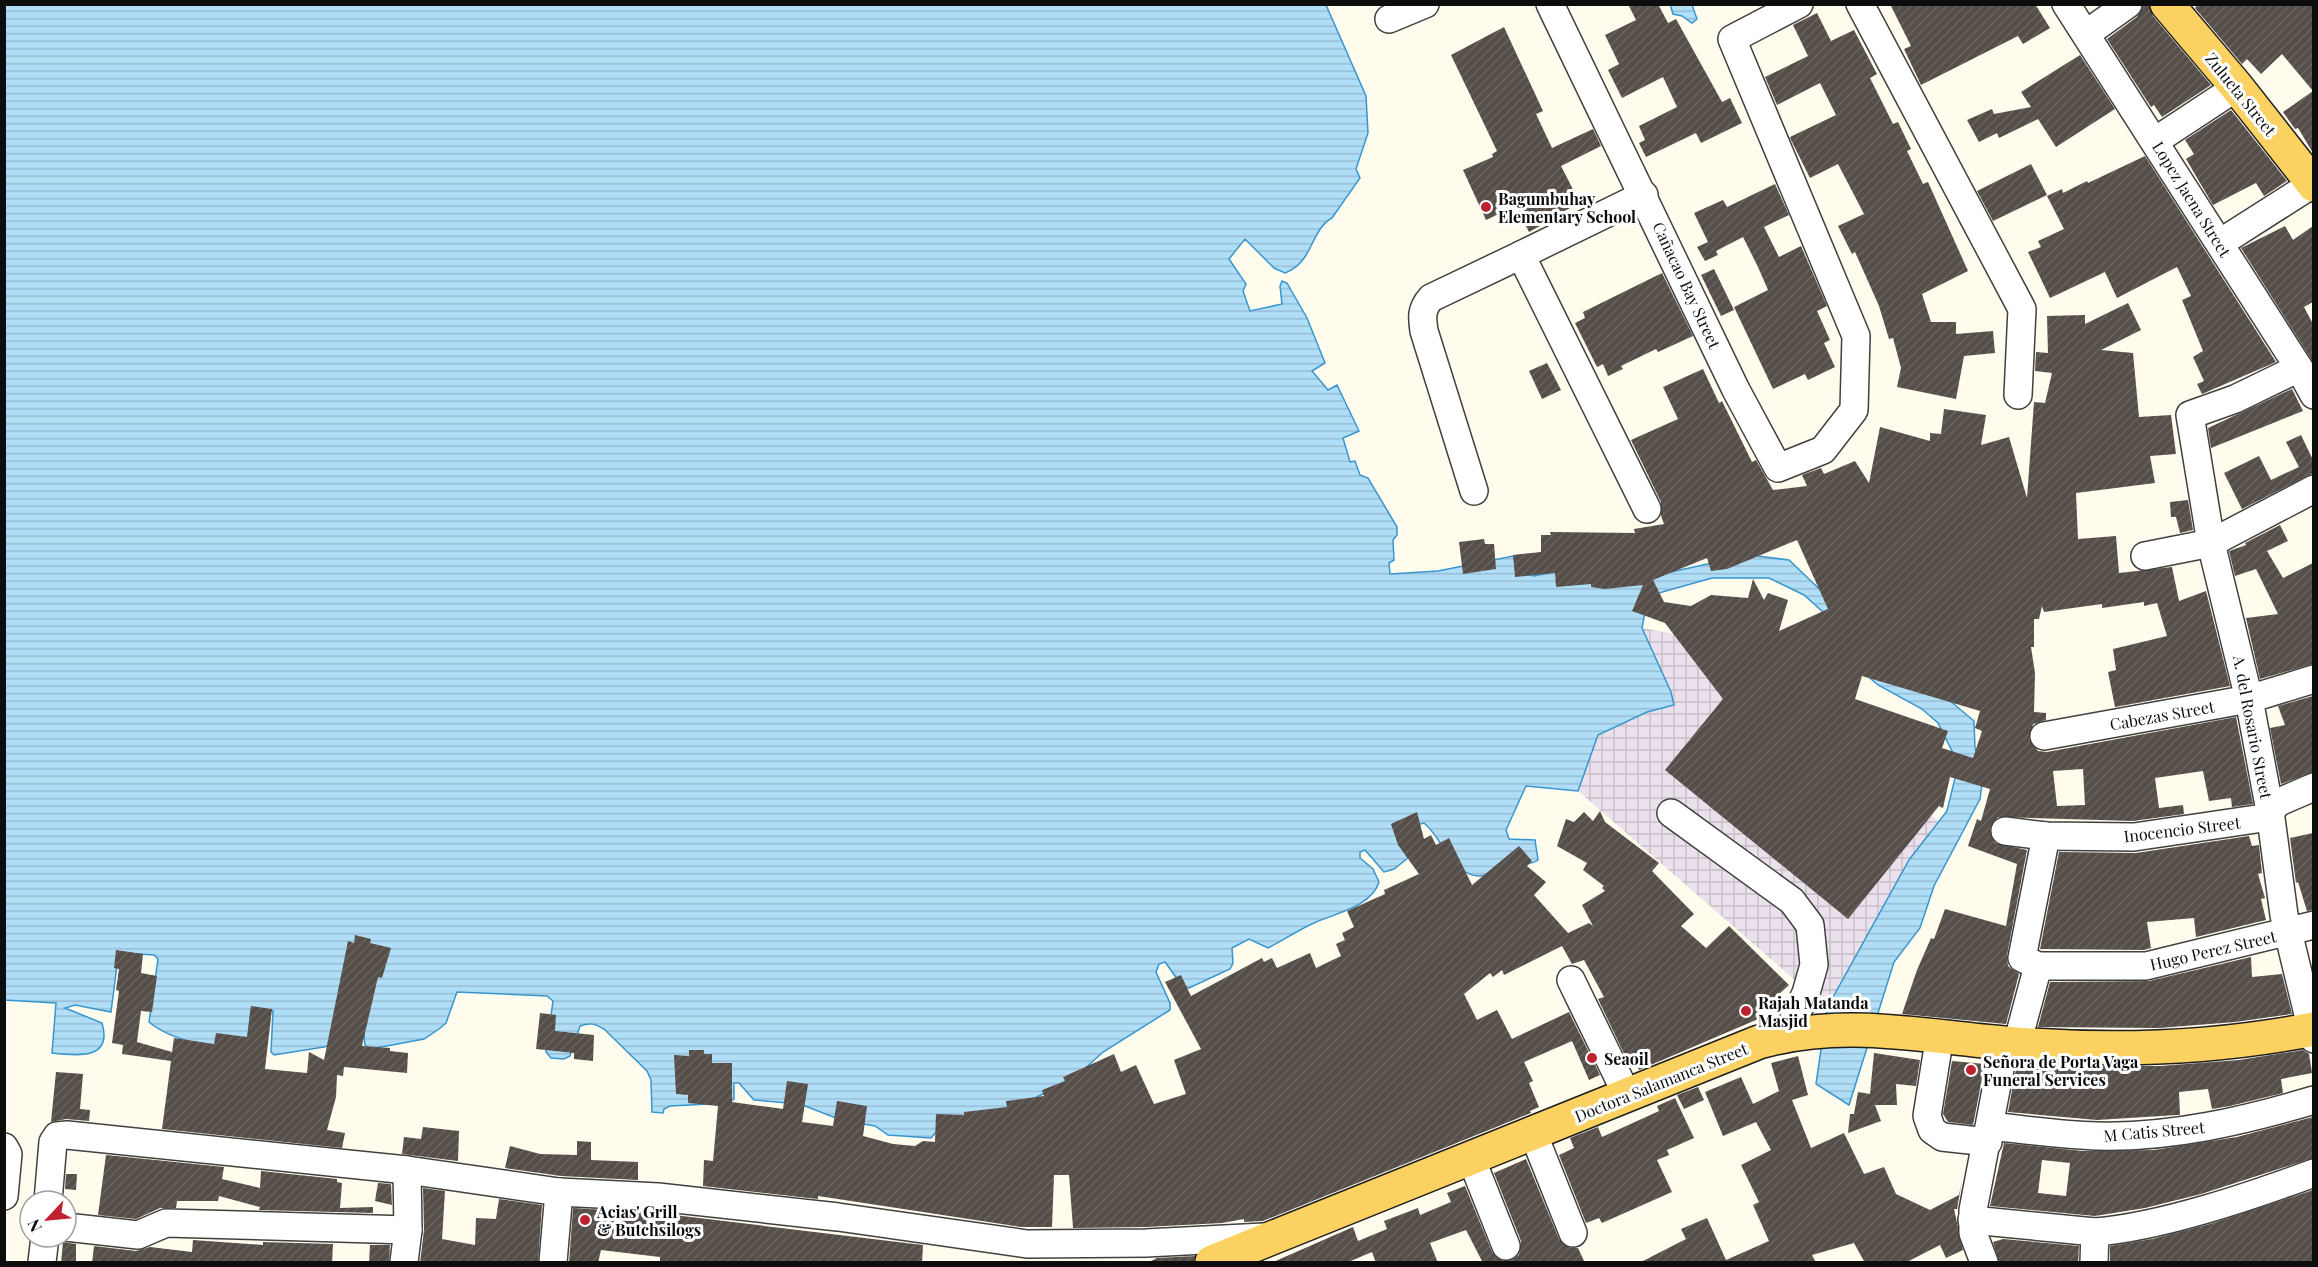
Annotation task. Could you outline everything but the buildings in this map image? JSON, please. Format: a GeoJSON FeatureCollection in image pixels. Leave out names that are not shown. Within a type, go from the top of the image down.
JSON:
{"type":"FeatureCollection","features":[{"type":"Feature","properties":{"kind":"main road","name":"Zulueta Street"},"geometry":{"type":"LineString","coordinates":[[2167,4],[2237,87],[2313,184]]}},
{"type":"Feature","properties":{"kind":"main road","name":"Doctora Salamanca Street"},"geometry":{"type":"LineString","coordinates":[[1212,1263],[1760,1042],[1800,1033],[1891,1030],[2011,1044],[2125,1049],[2212,1044],[2313,1033]]}},
{"type":"Feature","properties":{"kind":"street"},"geometry":{"type":"LineString","coordinates":[[1389,19],[1425,4]]}},
{"type":"Feature","properties":{"kind":"street","name":"Cañacao Bay Street"},"geometry":{"type":"LineString","coordinates":[[1550,4],[1736,390],[1778,468],[1823,450],[1854,411],[1856,336],[1732,39],[1799,4]]}},
{"type":"Feature","properties":{"kind":"street"},"geometry":{"type":"LineString","coordinates":[[1860,4],[2022,309],[2018,395]]}},
{"type":"Feature","properties":{"kind":"street","name":"Lopez Jaena Street"},"geometry":{"type":"LineString","coordinates":[[2066,4],[2220,243],[2302,358],[2313,395]]}},
{"type":"Feature","properties":{"kind":"street"},"geometry":{"type":"LineString","coordinates":[[2086,34],[2128,4]]}},
{"type":"Feature","properties":{"kind":"street"},"geometry":{"type":"LineString","coordinates":[[2155,141],[2237,87]]}},
{"type":"Feature","properties":{"kind":"street"},"geometry":{"type":"LineString","coordinates":[[2220,243],[2313,184]]}},
{"type":"Feature","properties":{"kind":"street"},"geometry":{"type":"LineString","coordinates":[[1474,490],[1424,332],[1422,314],[1424,305],[1431,298],[1644,195]]}},
{"type":"Feature","properties":{"kind":"street"},"geometry":{"type":"LineString","coordinates":[[1521,255],[1647,509]]}},
{"type":"Feature","properties":{"kind":"street","name":"A. del Rosario Street"},"geometry":{"type":"LineString","coordinates":[[2302,358],[2235,399],[2190,415],[2211,543],[2249,699],[2270,811],[2288,933],[2313,1033]]}},
{"type":"Feature","properties":{"kind":"street"},"geometry":{"type":"LineString","coordinates":[[2145,556],[2211,543],[2313,489]]}},
{"type":"Feature","properties":{"kind":"street","name":"Cabezas Street"},"geometry":{"type":"LineString","coordinates":[[2044,736],[2249,699],[2313,679]]}},
{"type":"Feature","properties":{"kind":"street","name":"Inocencio Street"},"geometry":{"type":"LineString","coordinates":[[2005,831],[2046,836],[2134,837],[2263,818],[2279,802],[2313,788]]}},
{"type":"Feature","properties":{"kind":"street"},"geometry":{"type":"LineString","coordinates":[[1671,813],[1792,901],[1810,925],[1814,965],[1806,993],[1800,1033]]}},
{"type":"Feature","properties":{"kind":"street"},"geometry":{"type":"LineString","coordinates":[[1984,1263],[1973,1233],[1972,1220],[2011,1044],[2038,966],[2022,958],[2046,836]]}},
{"type":"Feature","properties":{"kind":"street","name":"Hugo Perez Street"},"geometry":{"type":"LineString","coordinates":[[2038,966],[2146,966],[2288,933],[2313,925]]}},
{"type":"Feature","properties":{"kind":"street"},"geometry":{"type":"LineString","coordinates":[[1571,980],[1627,1095]]}},
{"type":"Feature","properties":{"kind":"street","name":"M Catis Street"},"geometry":{"type":"LineString","coordinates":[[1940,1035],[1927,1116],[1932,1130],[1942,1137],[1990,1134],[2140,1135],[2228,1124],[2313,1100]]}},
{"type":"Feature","properties":{"kind":"street"},"geometry":{"type":"LineString","coordinates":[[1533,1133],[1573,1233]]}},
{"type":"Feature","properties":{"kind":"street"},"geometry":{"type":"LineString","coordinates":[[49,1189],[53,1142],[62,1134],[406,1170],[559,1192],[658,1197],[838,1217],[1027,1244],[1146,1243],[1281,1236]]}},
{"type":"Feature","properties":{"kind":"street"},"geometry":{"type":"LineString","coordinates":[[4,1146],[8,1154],[4,1196]]}},
{"type":"Feature","properties":{"kind":"street"},"geometry":{"type":"LineString","coordinates":[[1471,1158],[1506,1246]]}},
{"type":"Feature","properties":{"kind":"street"},"geometry":{"type":"LineString","coordinates":[[404,1263],[408,1230],[406,1170]]}},
{"type":"Feature","properties":{"kind":"street"},"geometry":{"type":"LineString","coordinates":[[1972,1220],[2095,1232],[2128,1228],[2181,1215],[2313,1173]]}},
{"type":"Feature","properties":{"kind":"street"},"geometry":{"type":"LineString","coordinates":[[553,1263],[559,1192]]}},
{"type":"Feature","properties":{"kind":"street"},"geometry":{"type":"LineString","coordinates":[[78,1228],[138,1235],[166,1223],[408,1230]]}},
{"type":"Feature","properties":{"kind":"street"},"geometry":{"type":"LineString","coordinates":[[2094,1263],[2095,1232]]}},
{"type":"Feature","properties":{"kind":"shaded area"},"geometry":{"type":"Polygon","coordinates":[[[1642,628],[1714,641],[1938,821],[1909,860],[1827,1008],[1578,791],[1598,736],[1648,712],[1674,705],[1671,692],[1642,628]]]}},
{"type":"Feature","properties":{"kind":"water"},"geometry":{"type":"Polygon","coordinates":[[[1670,4],[1692,5],[1697,19],[1692,23],[1682,16],[1673,14],[1670,4]]]}},
{"type":"Feature","properties":{"kind":"water"},"geometry":{"type":"Polygon","coordinates":[[[4,5],[1326,5],[1366,96],[1368,133],[1356,169],[1360,178],[1332,218],[1319,230],[1307,254],[1294,268],[1285,273],[1274,268],[1245,239],[1229,259],[1246,284],[1243,291],[1250,311],[1282,304],[1280,286],[1282,281],[1287,283],[1307,318],[1325,363],[1312,371],[1328,390],[1337,385],[1359,431],[1343,438],[1350,462],[1355,461],[1360,475],[1368,478],[1397,527],[1397,535],[1393,540],[1394,560],[1389,563],[1390,574],[1438,571],[1513,556],[1524,574],[1534,576],[1554,572],[1643,578],[1749,555],[1789,560],[1833,602],[1974,721],[1975,748],[1983,777],[1980,799],[1934,886],[1920,928],[1894,962],[1849,1105],[1816,1084],[1827,1008],[1909,860],[1947,811],[1957,770],[1953,753],[1938,723],[1922,709],[1878,685],[1858,668],[1823,612],[1804,595],[1769,578],[1712,578],[1648,596],[1642,628],[1671,692],[1674,705],[1647,712],[1598,735],[1578,791],[1526,786],[1506,830],[1509,839],[1535,840],[1538,860],[1529,864],[1511,865],[1480,876],[1471,875],[1455,863],[1424,823],[1417,825],[1418,850],[1394,869],[1384,872],[1365,850],[1360,852],[1360,858],[1373,869],[1379,882],[1369,898],[1352,908],[1308,926],[1268,948],[1249,939],[1232,948],[1233,963],[1230,969],[1189,988],[1183,987],[1165,962],[1159,964],[1156,972],[1170,1003],[1170,1010],[1103,1052],[1079,1074],[1045,1093],[999,1115],[938,1130],[931,1138],[888,1135],[875,1126],[841,1120],[800,1104],[754,1100],[739,1083],[734,1083],[734,1099],[728,1103],[670,1106],[664,1109],[663,1113],[652,1112],[651,1080],[647,1071],[601,1027],[590,1024],[580,1026],[570,1056],[564,1059],[551,1058],[546,1052],[553,1001],[547,996],[457,992],[446,1023],[424,1039],[371,1049],[365,1045],[364,1035],[324,1047],[274,1055],[271,1052],[273,1011],[251,1009],[247,1050],[196,1043],[170,1035],[149,1022],[158,959],[154,955],[123,953],[118,957],[111,1012],[75,1005],[65,1008],[102,1023],[104,1035],[98,1050],[82,1055],[52,1053],[56,1003],[4,1000],[4,5]]]}},
{"type":"Feature","properties":{"kind":"place","name":"Bagumbuhay Elementary School"},"geometry":{"type":"Point","coordinates":[1486,207]}},
{"type":"Feature","properties":{"kind":"place","name":"Rajah Matanda Masjid"},"geometry":{"type":"Point","coordinates":[1746,1011]}},
{"type":"Feature","properties":{"kind":"place","name":"Seaoil"},"geometry":{"type":"Point","coordinates":[1592,1058]}},
{"type":"Feature","properties":{"kind":"place","name":"Señora de Porta Vaga Funeral Services"},"geometry":{"type":"Point","coordinates":[1971,1070]}},
{"type":"Feature","properties":{"kind":"place","name":"Acias' Grill & Butchsilogs"},"geometry":{"type":"Point","coordinates":[585,1220]}}]}
